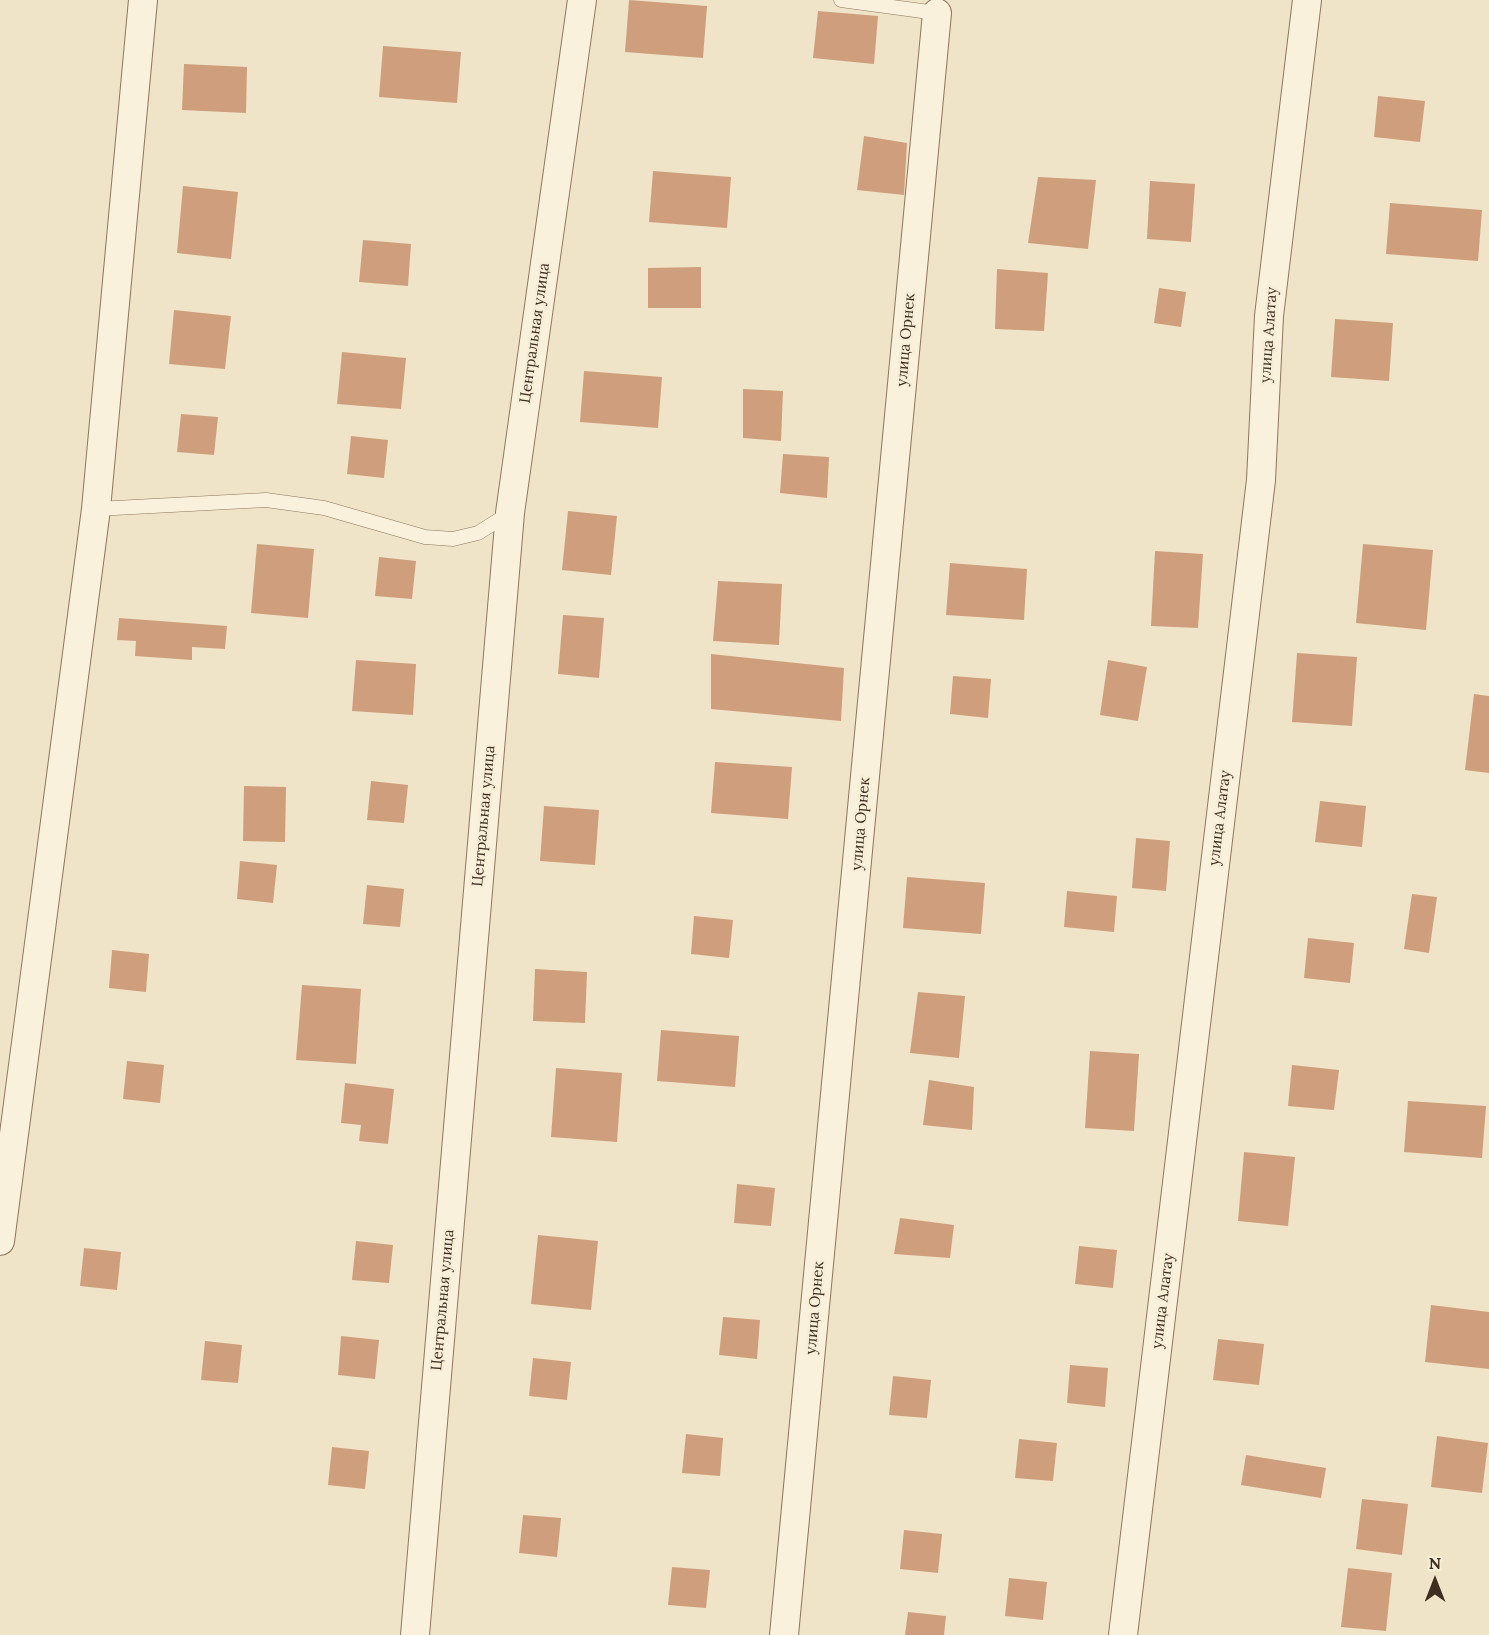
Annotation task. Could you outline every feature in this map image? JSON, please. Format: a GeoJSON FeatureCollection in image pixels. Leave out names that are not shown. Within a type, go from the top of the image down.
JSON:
{"type":"FeatureCollection","features":[{"type":"Feature","properties":{"kind":"street"},"geometry":{"type":"LineString","coordinates":[[0,1241],[96,509],[143,0]]}},
{"type":"Feature","properties":{"kind":"street","name":"Центральная улица"},"geometry":{"type":"LineString","coordinates":[[415,1635],[510,513],[582,0]]}},
{"type":"Feature","properties":{"kind":"street","name":"улица Алатау"},"geometry":{"type":"LineString","coordinates":[[1123,1635],[1261,480],[1269,316],[1307,0]]}},
{"type":"Feature","properties":{"kind":"street","name":"улица Орнек"},"geometry":{"type":"LineString","coordinates":[[784,1635],[937,13]]}},
{"type":"Feature","properties":{"kind":"lane"},"geometry":{"type":"LineString","coordinates":[[841,0],[937,13]]}},
{"type":"Feature","properties":{"kind":"lane"},"geometry":{"type":"LineString","coordinates":[[96,509],[266,500],[324,508],[425,537],[453,539],[478,533],[510,513]]}},
{"type":"Feature","properties":{"kind":"building"},"geometry":{"type":"Polygon","coordinates":[[[629,0],[707,6],[703,58],[625,52],[629,0]]]}},
{"type":"Feature","properties":{"kind":"building"},"geometry":{"type":"Polygon","coordinates":[[[818,11],[878,16],[874,64],[813,58],[818,11]]]}},
{"type":"Feature","properties":{"kind":"building"},"geometry":{"type":"Polygon","coordinates":[[[383,46],[461,52],[457,103],[379,97],[383,46]]]}},
{"type":"Feature","properties":{"kind":"building"},"geometry":{"type":"Polygon","coordinates":[[[184,64],[247,67],[246,113],[182,110],[184,64]]]}},
{"type":"Feature","properties":{"kind":"building"},"geometry":{"type":"Polygon","coordinates":[[[1378,96],[1425,101],[1420,142],[1374,137],[1378,96]]]}},
{"type":"Feature","properties":{"kind":"building"},"geometry":{"type":"Polygon","coordinates":[[[864,136],[907,143],[904,195],[857,190],[864,136]]]}},
{"type":"Feature","properties":{"kind":"building"},"geometry":{"type":"Polygon","coordinates":[[[653,171],[731,177],[727,228],[649,222],[653,171]]]}},
{"type":"Feature","properties":{"kind":"building"},"geometry":{"type":"Polygon","coordinates":[[[1038,177],[1096,180],[1088,249],[1028,243],[1038,177]]]}},
{"type":"Feature","properties":{"kind":"building"},"geometry":{"type":"Polygon","coordinates":[[[1150,181],[1195,184],[1191,242],[1147,239],[1150,181]]]}},
{"type":"Feature","properties":{"kind":"building"},"geometry":{"type":"Polygon","coordinates":[[[183,186],[238,192],[231,259],[177,253],[183,186]]]}},
{"type":"Feature","properties":{"kind":"building"},"geometry":{"type":"Polygon","coordinates":[[[1390,203],[1482,210],[1478,261],[1386,254],[1390,203]]]}},
{"type":"Feature","properties":{"kind":"building"},"geometry":{"type":"Polygon","coordinates":[[[363,240],[411,244],[408,286],[359,282],[363,240]]]}},
{"type":"Feature","properties":{"kind":"building"},"geometry":{"type":"Polygon","coordinates":[[[701,267],[701,308],[648,308],[648,268],[701,267]]]}},
{"type":"Feature","properties":{"kind":"building"},"geometry":{"type":"Polygon","coordinates":[[[997,269],[1048,273],[1044,331],[995,329],[997,269]]]}},
{"type":"Feature","properties":{"kind":"building"},"geometry":{"type":"Polygon","coordinates":[[[1159,288],[1186,292],[1181,327],[1154,323],[1159,288]]]}},
{"type":"Feature","properties":{"kind":"building"},"geometry":{"type":"Polygon","coordinates":[[[174,310],[231,316],[225,369],[169,364],[174,310]]]}},
{"type":"Feature","properties":{"kind":"building"},"geometry":{"type":"Polygon","coordinates":[[[1335,319],[1393,323],[1389,381],[1331,377],[1335,319]]]}},
{"type":"Feature","properties":{"kind":"building"},"geometry":{"type":"Polygon","coordinates":[[[342,352],[406,358],[401,409],[337,404],[342,352]]]}},
{"type":"Feature","properties":{"kind":"building"},"geometry":{"type":"Polygon","coordinates":[[[584,371],[662,377],[658,428],[580,422],[584,371]]]}},
{"type":"Feature","properties":{"kind":"building"},"geometry":{"type":"Polygon","coordinates":[[[743,389],[783,391],[781,441],[743,438],[743,389]]]}},
{"type":"Feature","properties":{"kind":"building"},"geometry":{"type":"Polygon","coordinates":[[[181,414],[218,417],[214,455],[177,452],[181,414]]]}},
{"type":"Feature","properties":{"kind":"building"},"geometry":{"type":"Polygon","coordinates":[[[351,436],[388,440],[384,478],[347,474],[351,436]]]}},
{"type":"Feature","properties":{"kind":"building"},"geometry":{"type":"Polygon","coordinates":[[[783,454],[829,457],[827,498],[780,493],[783,454]]]}},
{"type":"Feature","properties":{"kind":"building"},"geometry":{"type":"Polygon","coordinates":[[[568,511],[617,516],[611,575],[562,570],[568,511]]]}},
{"type":"Feature","properties":{"kind":"building"},"geometry":{"type":"Polygon","coordinates":[[[257,544],[314,549],[308,618],[251,613],[257,544]]]}},
{"type":"Feature","properties":{"kind":"building"},"geometry":{"type":"Polygon","coordinates":[[[1363,544],[1433,550],[1426,630],[1356,623],[1363,544]]]}},
{"type":"Feature","properties":{"kind":"building"},"geometry":{"type":"Polygon","coordinates":[[[1155,551],[1203,554],[1198,628],[1151,626],[1155,551]]]}},
{"type":"Feature","properties":{"kind":"building"},"geometry":{"type":"Polygon","coordinates":[[[379,557],[416,561],[412,599],[375,596],[379,557]]]}},
{"type":"Feature","properties":{"kind":"building"},"geometry":{"type":"Polygon","coordinates":[[[950,563],[1027,569],[1024,620],[946,615],[950,563]]]}},
{"type":"Feature","properties":{"kind":"building"},"geometry":{"type":"Polygon","coordinates":[[[718,581],[782,584],[779,645],[713,641],[718,581]]]}},
{"type":"Feature","properties":{"kind":"building"},"geometry":{"type":"Polygon","coordinates":[[[563,615],[604,618],[599,678],[558,674],[563,615]]]}},
{"type":"Feature","properties":{"kind":"building"},"geometry":{"type":"Polygon","coordinates":[[[119,618],[227,626],[225,649],[192,647],[192,660],[135,656],[136,641],[117,640],[119,618]]]}},
{"type":"Feature","properties":{"kind":"building"},"geometry":{"type":"Polygon","coordinates":[[[1297,653],[1357,657],[1352,726],[1292,722],[1297,653]]]}},
{"type":"Feature","properties":{"kind":"building"},"geometry":{"type":"Polygon","coordinates":[[[711,654],[844,668],[841,721],[711,709],[711,654]]]}},
{"type":"Feature","properties":{"kind":"building"},"geometry":{"type":"Polygon","coordinates":[[[356,660],[416,664],[413,715],[352,711],[356,660]]]}},
{"type":"Feature","properties":{"kind":"building"},"geometry":{"type":"Polygon","coordinates":[[[1108,660],[1147,667],[1138,721],[1100,715],[1108,660]]]}},
{"type":"Feature","properties":{"kind":"building"},"geometry":{"type":"Polygon","coordinates":[[[953,676],[991,679],[988,718],[950,714],[953,676]]]}},
{"type":"Feature","properties":{"kind":"building"},"geometry":{"type":"Polygon","coordinates":[[[1474,694],[1489,696],[1489,773],[1465,770],[1474,694]]]}},
{"type":"Feature","properties":{"kind":"building"},"geometry":{"type":"Polygon","coordinates":[[[715,762],[792,767],[788,819],[711,813],[715,762]]]}},
{"type":"Feature","properties":{"kind":"building"},"geometry":{"type":"Polygon","coordinates":[[[371,781],[408,785],[404,823],[367,820],[371,781]]]}},
{"type":"Feature","properties":{"kind":"building"},"geometry":{"type":"Polygon","coordinates":[[[244,786],[286,787],[285,842],[243,841],[244,786]]]}},
{"type":"Feature","properties":{"kind":"building"},"geometry":{"type":"Polygon","coordinates":[[[1320,801],[1366,806],[1362,847],[1315,842],[1320,801]]]}},
{"type":"Feature","properties":{"kind":"building"},"geometry":{"type":"Polygon","coordinates":[[[544,806],[599,810],[595,865],[540,861],[544,806]]]}},
{"type":"Feature","properties":{"kind":"building"},"geometry":{"type":"Polygon","coordinates":[[[1136,838],[1170,841],[1166,891],[1132,888],[1136,838]]]}},
{"type":"Feature","properties":{"kind":"building"},"geometry":{"type":"Polygon","coordinates":[[[240,861],[277,865],[273,903],[237,899],[240,861]]]}},
{"type":"Feature","properties":{"kind":"building"},"geometry":{"type":"Polygon","coordinates":[[[907,877],[985,883],[981,934],[903,928],[907,877]]]}},
{"type":"Feature","properties":{"kind":"building"},"geometry":{"type":"Polygon","coordinates":[[[367,885],[404,889],[400,927],[363,924],[367,885]]]}},
{"type":"Feature","properties":{"kind":"building"},"geometry":{"type":"Polygon","coordinates":[[[1067,891],[1117,896],[1114,932],[1064,927],[1067,891]]]}},
{"type":"Feature","properties":{"kind":"building"},"geometry":{"type":"Polygon","coordinates":[[[1412,894],[1437,897],[1429,953],[1404,949],[1412,894]]]}},
{"type":"Feature","properties":{"kind":"building"},"geometry":{"type":"Polygon","coordinates":[[[694,916],[733,920],[729,958],[691,954],[694,916]]]}},
{"type":"Feature","properties":{"kind":"building"},"geometry":{"type":"Polygon","coordinates":[[[1308,938],[1354,943],[1350,983],[1304,978],[1308,938]]]}},
{"type":"Feature","properties":{"kind":"building"},"geometry":{"type":"Polygon","coordinates":[[[112,950],[149,954],[146,992],[109,988],[112,950]]]}},
{"type":"Feature","properties":{"kind":"building"},"geometry":{"type":"Polygon","coordinates":[[[535,969],[587,972],[585,1023],[533,1021],[535,969]]]}},
{"type":"Feature","properties":{"kind":"building"},"geometry":{"type":"Polygon","coordinates":[[[302,985],[361,989],[356,1064],[296,1060],[302,985]]]}},
{"type":"Feature","properties":{"kind":"building"},"geometry":{"type":"Polygon","coordinates":[[[918,992],[965,996],[959,1058],[910,1053],[918,992]]]}},
{"type":"Feature","properties":{"kind":"building"},"geometry":{"type":"Polygon","coordinates":[[[661,1030],[739,1036],[735,1087],[657,1081],[661,1030]]]}},
{"type":"Feature","properties":{"kind":"building"},"geometry":{"type":"Polygon","coordinates":[[[1090,1051],[1139,1054],[1134,1131],[1085,1128],[1090,1051]]]}},
{"type":"Feature","properties":{"kind":"building"},"geometry":{"type":"Polygon","coordinates":[[[127,1061],[164,1065],[160,1103],[123,1099],[127,1061]]]}},
{"type":"Feature","properties":{"kind":"building"},"geometry":{"type":"Polygon","coordinates":[[[1292,1065],[1339,1070],[1334,1110],[1288,1106],[1292,1065]]]}},
{"type":"Feature","properties":{"kind":"building"},"geometry":{"type":"Polygon","coordinates":[[[556,1068],[622,1073],[617,1142],[551,1137],[556,1068]]]}},
{"type":"Feature","properties":{"kind":"building"},"geometry":{"type":"Polygon","coordinates":[[[929,1080],[974,1087],[972,1130],[923,1125],[929,1080]]]}},
{"type":"Feature","properties":{"kind":"building"},"geometry":{"type":"Polygon","coordinates":[[[345,1083],[394,1089],[388,1144],[359,1141],[361,1125],[341,1123],[345,1083]]]}},
{"type":"Feature","properties":{"kind":"building"},"geometry":{"type":"Polygon","coordinates":[[[1408,1101],[1486,1106],[1482,1158],[1404,1152],[1408,1101]]]}},
{"type":"Feature","properties":{"kind":"building"},"geometry":{"type":"Polygon","coordinates":[[[1244,1152],[1295,1157],[1288,1226],[1238,1221],[1244,1152]]]}},
{"type":"Feature","properties":{"kind":"building"},"geometry":{"type":"Polygon","coordinates":[[[737,1184],[775,1188],[771,1226],[734,1223],[737,1184]]]}},
{"type":"Feature","properties":{"kind":"building"},"geometry":{"type":"Polygon","coordinates":[[[900,1218],[954,1225],[950,1258],[894,1254],[900,1218]]]}},
{"type":"Feature","properties":{"kind":"building"},"geometry":{"type":"Polygon","coordinates":[[[538,1235],[598,1241],[591,1310],[531,1304],[538,1235]]]}},
{"type":"Feature","properties":{"kind":"building"},"geometry":{"type":"Polygon","coordinates":[[[356,1241],[393,1245],[389,1283],[352,1280],[356,1241]]]}},
{"type":"Feature","properties":{"kind":"building"},"geometry":{"type":"Polygon","coordinates":[[[1079,1246],[1117,1250],[1113,1288],[1075,1284],[1079,1246]]]}},
{"type":"Feature","properties":{"kind":"building"},"geometry":{"type":"Polygon","coordinates":[[[84,1248],[121,1252],[117,1290],[80,1286],[84,1248]]]}},
{"type":"Feature","properties":{"kind":"building"},"geometry":{"type":"Polygon","coordinates":[[[1431,1305],[1489,1312],[1489,1369],[1425,1362],[1431,1305]]]}},
{"type":"Feature","properties":{"kind":"building"},"geometry":{"type":"Polygon","coordinates":[[[723,1317],[760,1320],[757,1359],[719,1355],[723,1317]]]}},
{"type":"Feature","properties":{"kind":"building"},"geometry":{"type":"Polygon","coordinates":[[[341,1336],[379,1340],[375,1379],[338,1375],[341,1336]]]}},
{"type":"Feature","properties":{"kind":"building"},"geometry":{"type":"Polygon","coordinates":[[[1218,1339],[1264,1344],[1259,1385],[1213,1380],[1218,1339]]]}},
{"type":"Feature","properties":{"kind":"building"},"geometry":{"type":"Polygon","coordinates":[[[205,1341],[242,1345],[238,1383],[201,1380],[205,1341]]]}},
{"type":"Feature","properties":{"kind":"building"},"geometry":{"type":"Polygon","coordinates":[[[533,1358],[571,1362],[567,1400],[529,1396],[533,1358]]]}},
{"type":"Feature","properties":{"kind":"building"},"geometry":{"type":"Polygon","coordinates":[[[1070,1365],[1108,1368],[1105,1407],[1067,1403],[1070,1365]]]}},
{"type":"Feature","properties":{"kind":"building"},"geometry":{"type":"Polygon","coordinates":[[[893,1376],[931,1380],[927,1418],[889,1415],[893,1376]]]}},
{"type":"Feature","properties":{"kind":"building"},"geometry":{"type":"Polygon","coordinates":[[[686,1434],[723,1438],[720,1476],[682,1473],[686,1434]]]}},
{"type":"Feature","properties":{"kind":"building"},"geometry":{"type":"Polygon","coordinates":[[[1437,1436],[1488,1443],[1482,1493],[1431,1487],[1437,1436]]]}},
{"type":"Feature","properties":{"kind":"building"},"geometry":{"type":"Polygon","coordinates":[[[1019,1439],[1057,1443],[1053,1481],[1015,1478],[1019,1439]]]}},
{"type":"Feature","properties":{"kind":"building"},"geometry":{"type":"Polygon","coordinates":[[[332,1447],[369,1451],[365,1489],[328,1485],[332,1447]]]}},
{"type":"Feature","properties":{"kind":"building"},"geometry":{"type":"Polygon","coordinates":[[[1246,1455],[1326,1468],[1321,1498],[1241,1485],[1246,1455]]]}},
{"type":"Feature","properties":{"kind":"building"},"geometry":{"type":"Polygon","coordinates":[[[1362,1499],[1408,1504],[1402,1555],[1356,1549],[1362,1499]]]}},
{"type":"Feature","properties":{"kind":"building"},"geometry":{"type":"Polygon","coordinates":[[[523,1515],[561,1518],[557,1557],[519,1553],[523,1515]]]}},
{"type":"Feature","properties":{"kind":"building"},"geometry":{"type":"Polygon","coordinates":[[[904,1530],[942,1534],[938,1573],[900,1569],[904,1530]]]}},
{"type":"Feature","properties":{"kind":"building"},"geometry":{"type":"Polygon","coordinates":[[[672,1567],[710,1570],[706,1608],[668,1605],[672,1567]]]}},
{"type":"Feature","properties":{"kind":"building"},"geometry":{"type":"Polygon","coordinates":[[[1348,1568],[1392,1573],[1386,1631],[1341,1627],[1348,1568]]]}},
{"type":"Feature","properties":{"kind":"building"},"geometry":{"type":"Polygon","coordinates":[[[1009,1578],[1047,1582],[1043,1620],[1005,1616],[1009,1578]]]}},
{"type":"Feature","properties":{"kind":"building"},"geometry":{"type":"Polygon","coordinates":[[[908,1612],[946,1616],[944,1635],[905,1635],[908,1612]]]}}]}
